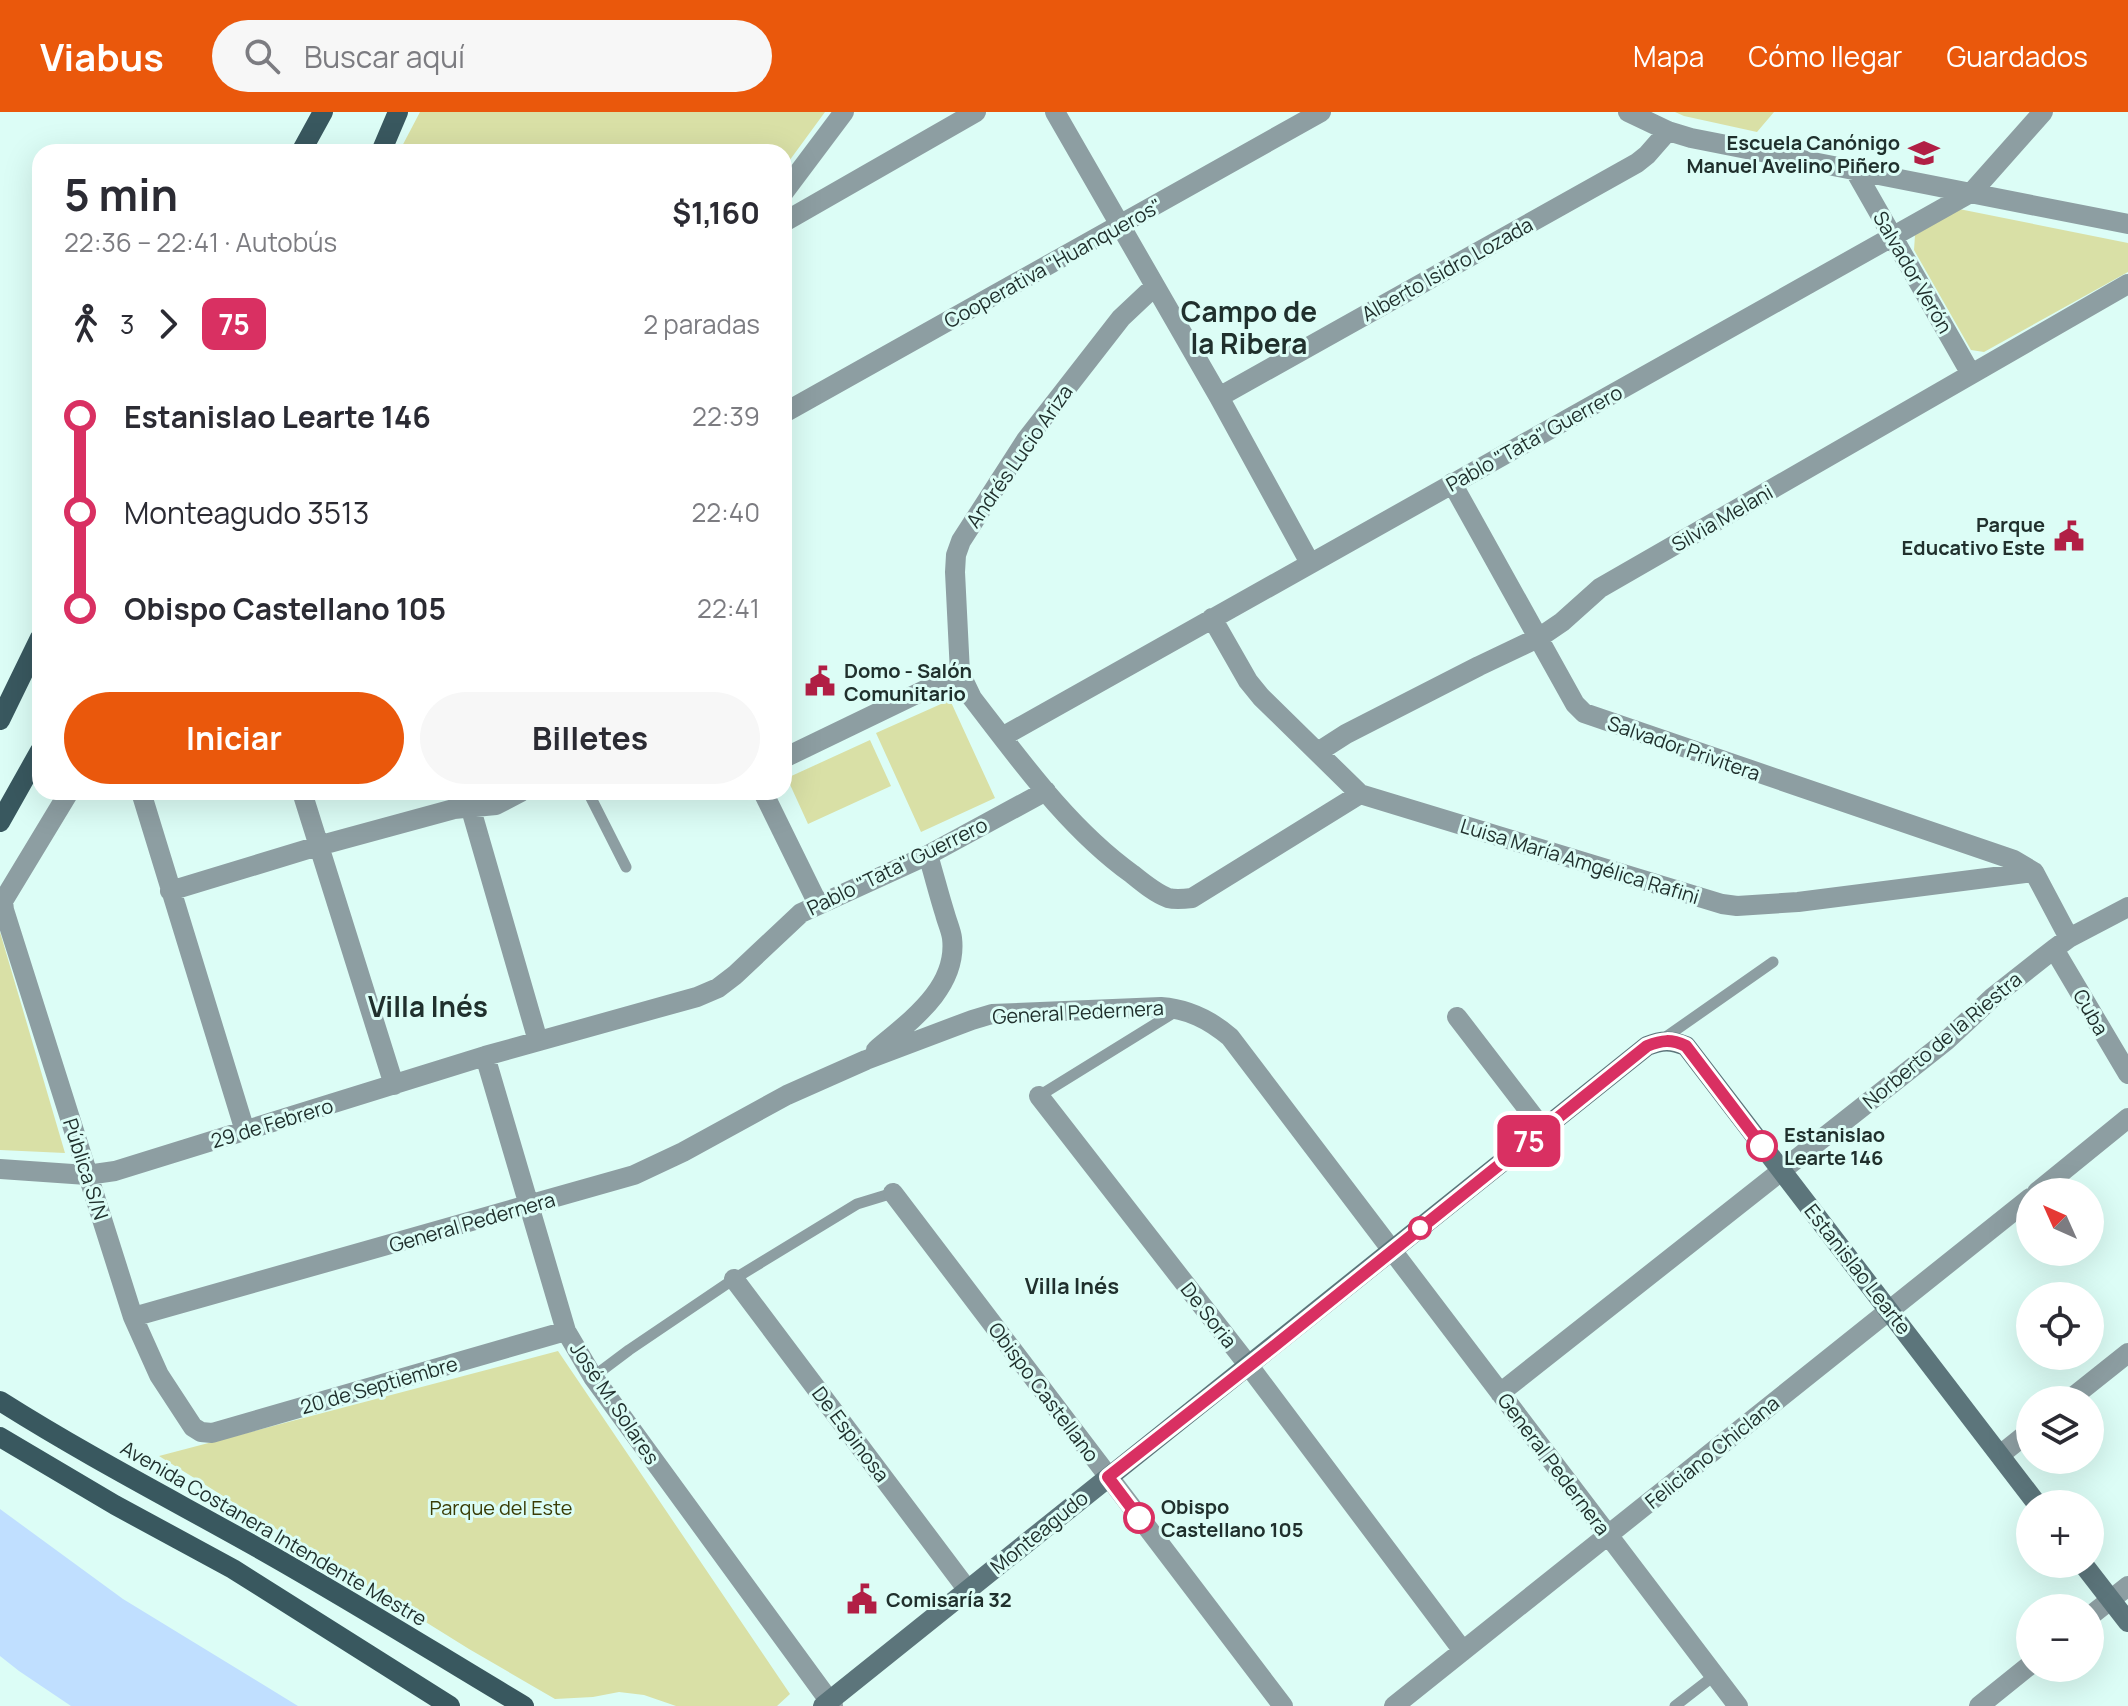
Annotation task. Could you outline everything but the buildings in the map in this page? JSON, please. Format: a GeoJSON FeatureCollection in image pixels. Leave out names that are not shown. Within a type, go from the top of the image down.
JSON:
{"type":"FeatureCollection","features":[{"type":"Feature","properties":{"kind":"main road"},"geometry":{"type":"LineString","coordinates":[[305,144],[323,112]]}},
{"type":"Feature","properties":{"kind":"main road"},"geometry":{"type":"LineString","coordinates":[[384,144],[398,112]]}},
{"type":"Feature","properties":{"kind":"main road"},"geometry":{"type":"LineString","coordinates":[[0,720],[32,654]]}},
{"type":"Feature","properties":{"kind":"main road"},"geometry":{"type":"LineString","coordinates":[[0,822],[32,765]]}},
{"type":"Feature","properties":{"kind":"main road","name":"Avenida Costanera Intendente Mestre"},"geometry":{"type":"LineString","coordinates":[[0,1401],[84,1453],[256,1547],[524,1706]]}},
{"type":"Feature","properties":{"kind":"main road"},"geometry":{"type":"LineString","coordinates":[[0,1437],[89,1491],[233,1569],[450,1706]]}},
{"type":"Feature","properties":{"kind":"street"},"geometry":{"type":"LineString","coordinates":[[792,182],[844,112]]}},
{"type":"Feature","properties":{"kind":"street"},"geometry":{"type":"LineString","coordinates":[[792,217],[976,112]]}},
{"type":"Feature","properties":{"kind":"street"},"geometry":{"type":"LineString","coordinates":[[1055,112],[1219,397],[1310,563]]}},
{"type":"Feature","properties":{"kind":"street","name":"Cooperativa \"Huanqueros\""},"geometry":{"type":"LineString","coordinates":[[792,409],[1321,112]]}},
{"type":"Feature","properties":{"kind":"street"},"geometry":{"type":"LineString","coordinates":[[1628,112],[1668,131],[1717,144],[2128,224]]}},
{"type":"Feature","properties":{"kind":"street","name":"Pablo \"Tata\" Guerrero"},"geometry":{"type":"LineString","coordinates":[[1002,737],[1972,192],[2043,112]]}},
{"type":"Feature","properties":{"kind":"street","name":"Alberto Isidro Lozada"},"geometry":{"type":"LineString","coordinates":[[1219,397],[1637,163],[1668,131]]}},
{"type":"Feature","properties":{"kind":"street"},"geometry":{"type":"LineString","coordinates":[[804,166],[812,185],[837,191]]}},
{"type":"Feature","properties":{"kind":"street","name":"Salvador Verón"},"geometry":{"type":"LineString","coordinates":[[1854,169],[1971,374]]}},
{"type":"Feature","properties":{"kind":"street","name":"Silvia Melani"},"geometry":{"type":"LineString","coordinates":[[1318,752],[1360,727],[1540,637],[1600,588],[2128,284]]}},
{"type":"Feature","properties":{"kind":"street","name":"Andrés Lucio Ariza"},"geometry":{"type":"LineString","coordinates":[[1155,286],[1121,318],[1026,440],[961,541],[955,572],[960,673],[972,698],[1079,829],[1112,860],[1168,898],[1192,898],[1360,794]]}},
{"type":"Feature","properties":{"kind":"street","name":"Salvador Privitera"},"geometry":{"type":"LineString","coordinates":[[1452,483],[1575,704],[1584,713],[2014,860],[2034,872]]}},
{"type":"Feature","properties":{"kind":"street","name":"Luisa María Amgélica Rafini"},"geometry":{"type":"LineString","coordinates":[[1212,618],[1248,681],[1261,697],[1360,794],[1737,906],[1798,902],[2034,872]]}},
{"type":"Feature","properties":{"kind":"street"},"geometry":{"type":"LineString","coordinates":[[792,754],[960,673]]}},
{"type":"Feature","properties":{"kind":"street","name":"Pablo \"Tata\" Guerrero"},"geometry":{"type":"LineString","coordinates":[[538,1041],[697,997],[718,988],[801,913],[928,855],[1046,791]]}},
{"type":"Feature","properties":{"kind":"street","name":"Pública S/N"},"geometry":{"type":"LineString","coordinates":[[64,800],[3,901],[4,910],[133,1317],[159,1375],[193,1427]]}},
{"type":"Feature","properties":{"kind":"street"},"geometry":{"type":"LineString","coordinates":[[143,800],[245,1131]]}},
{"type":"Feature","properties":{"kind":"street"},"geometry":{"type":"LineString","coordinates":[[304,800],[394,1085]]}},
{"type":"Feature","properties":{"kind":"street"},"geometry":{"type":"LineString","coordinates":[[170,891],[454,809],[468,800],[496,805],[506,800]]}},
{"type":"Feature","properties":{"kind":"street"},"geometry":{"type":"LineString","coordinates":[[468,800],[538,1041]]}},
{"type":"Feature","properties":{"kind":"street"},"geometry":{"type":"LineString","coordinates":[[767,800],[818,904]]}},
{"type":"Feature","properties":{"kind":"street"},"geometry":{"type":"LineString","coordinates":[[866,1060],[930,1001],[952,962],[952,937],[928,855]]}},
{"type":"Feature","properties":{"kind":"street","name":"Cuba"},"geometry":{"type":"LineString","coordinates":[[2034,872],[2062,944],[2128,1074]]}},
{"type":"Feature","properties":{"kind":"street","name":"Norberto de la Riestra"},"geometry":{"type":"LineString","coordinates":[[1500,1393],[1946,1041],[1993,997],[2062,944],[2128,907]]}},
{"type":"Feature","properties":{"kind":"street","name":"General Pedernera"},"geometry":{"type":"LineString","coordinates":[[133,1317],[634,1175],[787,1095],[866,1060],[992,1014],[1180,1008],[1209,1021],[1230,1037],[1738,1706]]}},
{"type":"Feature","properties":{"kind":"street"},"geometry":{"type":"LineString","coordinates":[[1457,1017],[1543,1129]]}},
{"type":"Feature","properties":{"kind":"street","name":"29 de Febrero"},"geometry":{"type":"LineString","coordinates":[[0,1169],[87,1175],[115,1171],[538,1041]]}},
{"type":"Feature","properties":{"kind":"street","name":"Estanislao Learte"},"geometry":{"type":"LineString","coordinates":[[1666,1041],[1686,1046],[2026,1490]]}},
{"type":"Feature","properties":{"kind":"street","name":"Monteagudo"},"geometry":{"type":"LineString","coordinates":[[829,1705],[967,1589],[1647,1046],[1666,1041]]}},
{"type":"Feature","properties":{"kind":"street","name":"José M. Solares"},"geometry":{"type":"LineString","coordinates":[[485,1056],[566,1331],[593,1377],[829,1705]]}},
{"type":"Feature","properties":{"kind":"street","name":"De Soria"},"geometry":{"type":"LineString","coordinates":[[1039,1096],[1249,1366],[1463,1651]]}},
{"type":"Feature","properties":{"kind":"street"},"geometry":{"type":"LineString","coordinates":[[2054,1178],[2128,1118]]}},
{"type":"Feature","properties":{"kind":"street","name":"Obispo Castellano"},"geometry":{"type":"LineString","coordinates":[[893,1193],[1283,1706]]}},
{"type":"Feature","properties":{"kind":"street","name":"Feliciano Chiclana"},"geometry":{"type":"LineString","coordinates":[[1394,1706],[2016,1209]]}},
{"type":"Feature","properties":{"kind":"street","name":"De Espinosa"},"geometry":{"type":"LineString","coordinates":[[734,1279],[967,1589]]}},
{"type":"Feature","properties":{"kind":"street","name":"20 de Septiembre"},"geometry":{"type":"LineString","coordinates":[[193,1427],[212,1433],[566,1331]]}},
{"type":"Feature","properties":{"kind":"street"},"geometry":{"type":"LineString","coordinates":[[2087,1386],[2128,1353]]}},
{"type":"Feature","properties":{"kind":"street"},"geometry":{"type":"LineString","coordinates":[[2000,1455],[2016,1442]]}},
{"type":"Feature","properties":{"kind":"street"},"geometry":{"type":"LineString","coordinates":[[2094,1578],[2128,1622]]}},
{"type":"Feature","properties":{"kind":"street"},"geometry":{"type":"LineString","coordinates":[[2104,1605],[2128,1586]]}},
{"type":"Feature","properties":{"kind":"street"},"geometry":{"type":"LineString","coordinates":[[1979,1706],[2016,1676]]}},
{"type":"Feature","properties":{"kind":"lane"},"geometry":{"type":"LineString","coordinates":[[592,800],[626,867]]}},
{"type":"Feature","properties":{"kind":"lane"},"geometry":{"type":"LineString","coordinates":[[1666,1041],[1773,962]]}},
{"type":"Feature","properties":{"kind":"lane"},"geometry":{"type":"LineString","coordinates":[[1039,1096],[1180,1008]]}},
{"type":"Feature","properties":{"kind":"lane"},"geometry":{"type":"LineString","coordinates":[[593,1377],[734,1279],[857,1204],[893,1193]]}},
{"type":"Feature","properties":{"kind":"lane"},"geometry":{"type":"LineString","coordinates":[[1675,1706],[1715,1675]]}},
{"type":"Feature","properties":{"kind":"green space"},"geometry":{"type":"Polygon","coordinates":[[[420,112],[825,112],[792,157],[792,144],[403,144],[420,112]]]}},
{"type":"Feature","properties":{"kind":"green space"},"geometry":{"type":"Polygon","coordinates":[[[1675,112],[1774,112],[1757,132],[1675,112]]]}},
{"type":"Feature","properties":{"kind":"green space"},"geometry":{"type":"Polygon","coordinates":[[[1959,209],[2128,243],[2128,272],[1984,352],[1971,350],[1914,250],[1915,235],[1959,209]]]}},
{"type":"Feature","properties":{"kind":"green space"},"geometry":{"type":"Polygon","coordinates":[[[950,700],[995,798],[921,832],[876,733],[950,700]]]}},
{"type":"Feature","properties":{"kind":"green space"},"geometry":{"type":"Polygon","coordinates":[[[870,740],[891,786],[808,824],[792,789],[792,776],[870,740]]]}},
{"type":"Feature","properties":{"kind":"green space"},"geometry":{"type":"Polygon","coordinates":[[[0,932],[65,1153],[0,1150],[0,932]]]}},
{"type":"Feature","properties":{"kind":"green space","name":"Parque del Este"},"geometry":{"type":"Polygon","coordinates":[[[558,1351],[790,1694],[777,1706],[676,1706],[644,1695],[619,1692],[555,1699],[159,1456],[558,1351]]]}},
{"type":"Feature","properties":{"kind":"water"},"geometry":{"type":"Polygon","coordinates":[[[0,1509],[123,1599],[298,1706],[71,1706],[0,1656],[0,1509]]]}},
{"type":"Feature","properties":{"kind":"bus line","name":"75"},"geometry":{"type":"LineString","coordinates":[[1139,1518],[1108,1477],[1647,1046],[1673,1040],[1686,1046],[1762,1146]]}},
{"type":"Feature","properties":{"kind":"place","name":"Escuela Canónigo Manuel Avelino Piñero"},"geometry":{"type":"Point","coordinates":[1924,153]}},
{"type":"Feature","properties":{"kind":"place","name":"Parque Educativo Este"},"geometry":{"type":"Point","coordinates":[2069,536]}},
{"type":"Feature","properties":{"kind":"place","name":"Domo - Salón Comunitario"},"geometry":{"type":"Point","coordinates":[820,681]}},
{"type":"Feature","properties":{"kind":"place","name":"Estanislao Learte 146"},"geometry":{"type":"Point","coordinates":[1762,1146]}},
{"type":"Feature","properties":{"kind":"place","name":"Obispo Castellano 105"},"geometry":{"type":"Point","coordinates":[1139,1518]}},
{"type":"Feature","properties":{"kind":"place","name":"Comisaría 32"},"geometry":{"type":"Point","coordinates":[862,1599]}},
{"type":"Feature","properties":{"kind":"district","name":"Campo de la Ribera"},"geometry":{"type":"Point","coordinates":[1249,327]}},
{"type":"Feature","properties":{"kind":"district","name":"Villa Inés"},"geometry":{"type":"Point","coordinates":[428,1006]}},
{"type":"Feature","properties":{"kind":"district","name":"Villa Inés"},"geometry":{"type":"Point","coordinates":[1072,1286]}}]}
